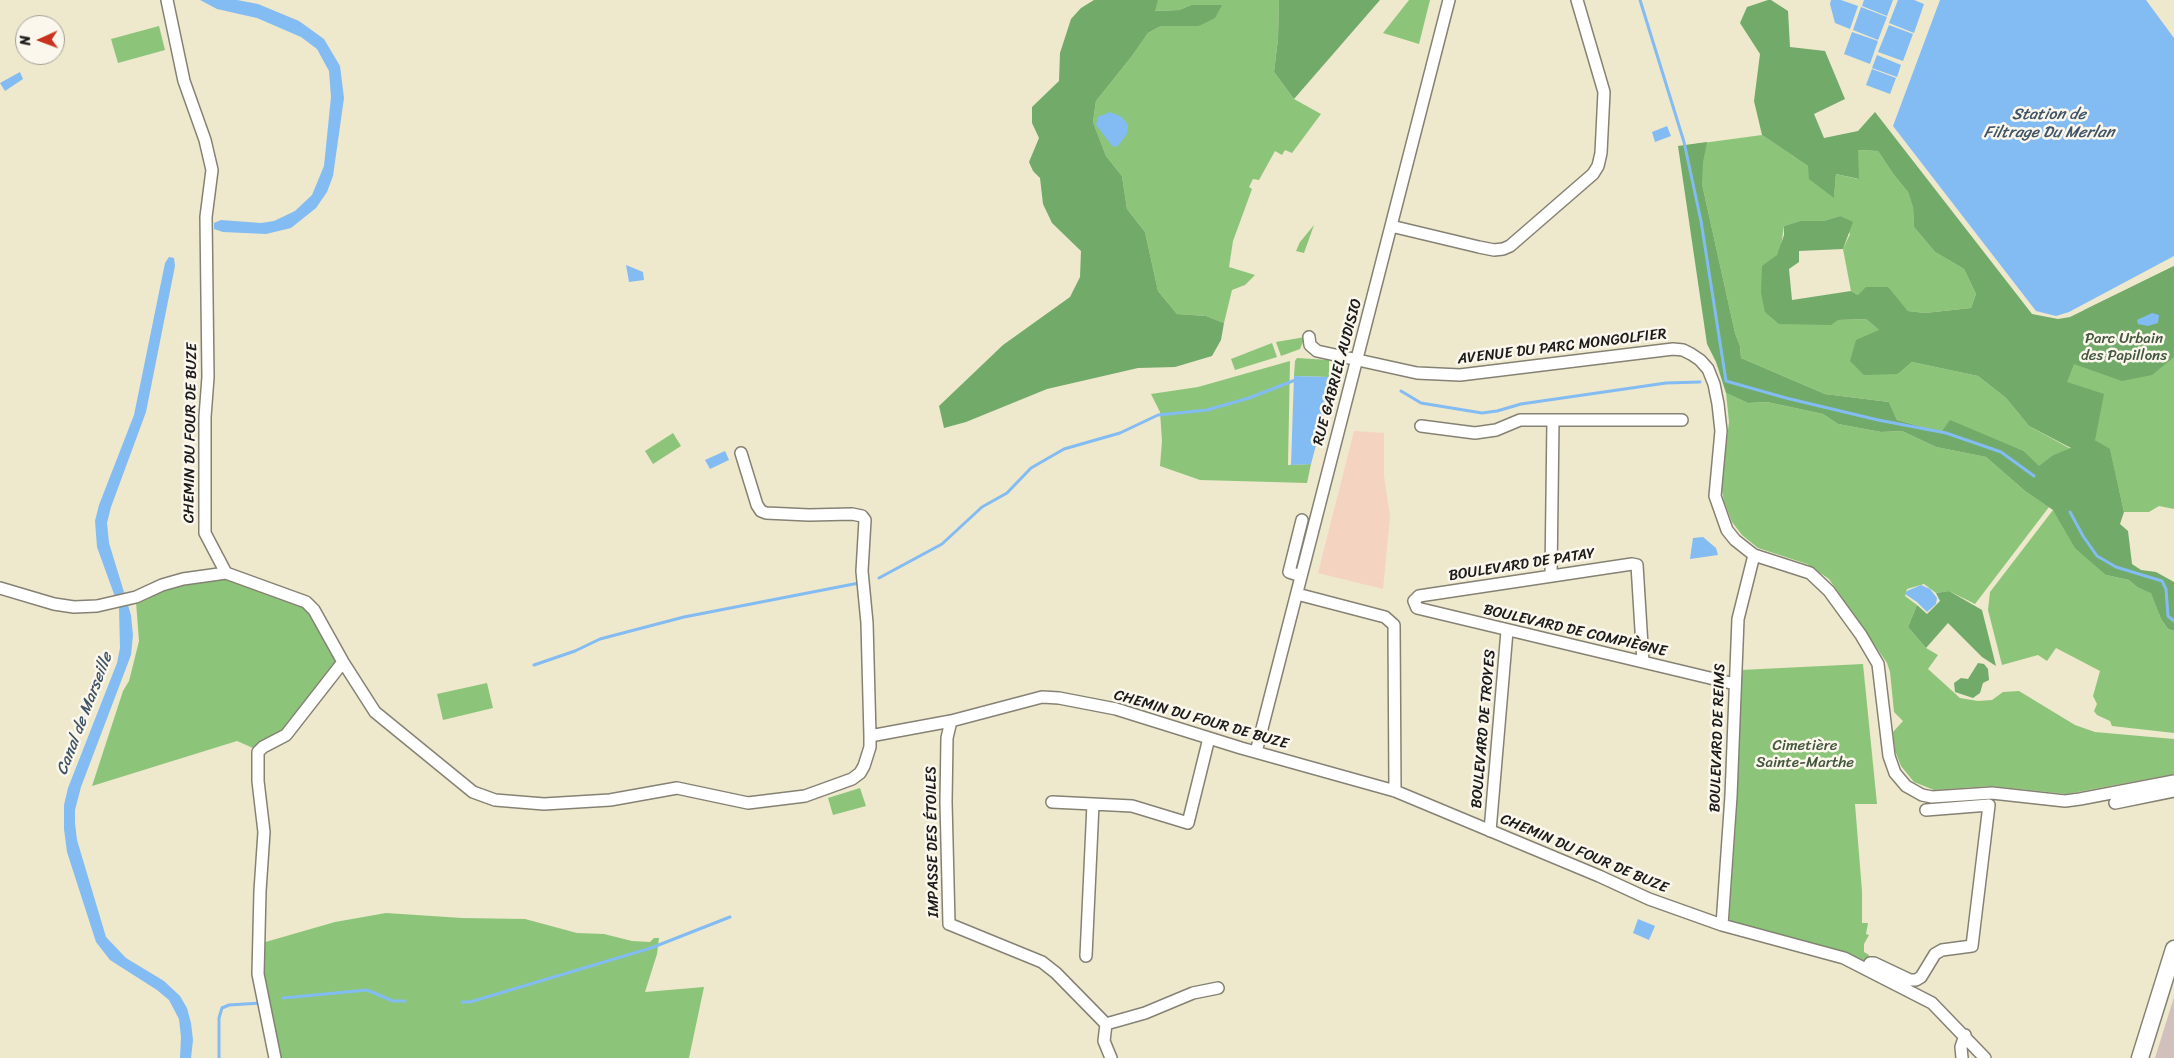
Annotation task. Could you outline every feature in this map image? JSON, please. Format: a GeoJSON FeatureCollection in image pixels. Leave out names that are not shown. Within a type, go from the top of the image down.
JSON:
{"type":"FeatureCollection","features":[{"type":"Feature","properties":{"kind":"main road"},"geometry":{"type":"LineString","coordinates":[[2140,1058],[2174,949]]}},
{"type":"Feature","properties":{"kind":"street","name":"CHEMIN DU FOUR DE BUZE"},"geometry":{"type":"LineString","coordinates":[[167,0],[185,86],[205,140],[212,170],[206,217],[208,377],[205,417],[204,518],[205,533],[226,573]]}},
{"type":"Feature","properties":{"kind":"street","name":"RUE GABRIEL AUDISIO"},"geometry":{"type":"LineString","coordinates":[[1256,752],[1449,0]]}},
{"type":"Feature","properties":{"kind":"street"},"geometry":{"type":"LineString","coordinates":[[1391,226],[1479,247],[1494,250],[1503,249],[1510,246],[1593,174],[1598,166],[1601,153],[1604,92],[1577,0]]}},
{"type":"Feature","properties":{"kind":"street","name":"AVENUE DU PARC MONGOLFIER"},"geometry":{"type":"LineString","coordinates":[[1309,337],[1310,345],[1316,351],[1417,373],[1460,375],[1672,349],[1683,350],[1700,360],[1708,369],[1714,384],[1721,431],[1714,487],[1721,518],[1727,530],[1735,540],[1754,555],[1810,573],[1829,590],[1861,635],[1878,664],[1892,766],[1900,779],[1913,790],[1932,797],[1992,793],[2065,801],[2174,781]]}},
{"type":"Feature","properties":{"kind":"street"},"geometry":{"type":"LineString","coordinates":[[1421,426],[1487,432],[1520,420],[1682,420]]}},
{"type":"Feature","properties":{"kind":"street"},"geometry":{"type":"LineString","coordinates":[[1551,576],[1553,420]]}},
{"type":"Feature","properties":{"kind":"street"},"geometry":{"type":"LineString","coordinates":[[0,588],[74,607],[97,606],[136,597],[162,585],[183,579],[226,573],[306,602],[314,610],[343,662],[376,712],[473,792],[495,800],[544,804],[610,800],[677,788],[748,803],[795,798],[852,779],[864,766],[870,736],[867,622],[862,571],[865,520],[862,516],[852,514],[766,514],[757,505],[741,453]]}},
{"type":"Feature","properties":{"kind":"street"},"geometry":{"type":"LineString","coordinates":[[1301,576],[1289,572],[1302,520]]}},
{"type":"Feature","properties":{"kind":"street","name":"BOULEVARD DE REIMS"},"geometry":{"type":"LineString","coordinates":[[1722,925],[1732,768],[1738,619],[1754,555]]}},
{"type":"Feature","properties":{"kind":"street","name":"BOULEVARD DE PATAY"},"geometry":{"type":"LineString","coordinates":[[1414,601],[1419,596],[1632,564],[1637,565],[1643,662]]}},
{"type":"Feature","properties":{"kind":"street"},"geometry":{"type":"LineString","coordinates":[[1296,594],[1385,617],[1394,625],[1395,791]]}},
{"type":"Feature","properties":{"kind":"street","name":"BOULEVARD DE COMPIÈGNE"},"geometry":{"type":"LineString","coordinates":[[1414,601],[1417,608],[1735,684]]}},
{"type":"Feature","properties":{"kind":"street","name":"BOULEVARD DE TROYES"},"geometry":{"type":"LineString","coordinates":[[1490,831],[1507,631]]}},
{"type":"Feature","properties":{"kind":"street"},"geometry":{"type":"LineString","coordinates":[[275,1058],[258,974],[260,891],[264,832],[258,781],[258,752],[263,747],[286,735],[343,662]]}},
{"type":"Feature","properties":{"kind":"street","name":"CHEMIN DU FOUR DE BUZE"},"geometry":{"type":"LineString","coordinates":[[870,736],[951,721],[1042,697],[1059,698],[1116,709],[1256,752],[1395,791],[1648,899],[1722,925],[1844,958],[1867,968]]}},
{"type":"Feature","properties":{"kind":"street","name":"IMPASSE DES ÉTOILES"},"geometry":{"type":"LineString","coordinates":[[951,721],[947,738],[946,775],[949,924],[1042,962],[1056,973],[1106,1024]]}},
{"type":"Feature","properties":{"kind":"street"},"geometry":{"type":"LineString","coordinates":[[1052,802],[1132,806],[1188,823],[1209,738]]}},
{"type":"Feature","properties":{"kind":"street"},"geometry":{"type":"LineString","coordinates":[[2115,803],[2174,792]]}},
{"type":"Feature","properties":{"kind":"street"},"geometry":{"type":"LineString","coordinates":[[1086,956],[1093,804]]}},
{"type":"Feature","properties":{"kind":"street"},"geometry":{"type":"LineString","coordinates":[[1926,810],[1989,805],[1972,946],[1942,950],[1935,954],[1921,977],[1916,980],[1910,980],[1874,963],[1870,963],[1867,968],[1932,1003],[1965,1035],[1985,1058]]}},
{"type":"Feature","properties":{"kind":"street"},"geometry":{"type":"LineString","coordinates":[[1111,1058],[1104,1041],[1106,1024],[1145,1013],[1194,993],[1218,988]]}},
{"type":"Feature","properties":{"kind":"street"},"geometry":{"type":"LineString","coordinates":[[1962,1058],[1961,1047],[1965,1035]]}},
{"type":"Feature","properties":{"kind":"shaded area"},"geometry":{"type":"Polygon","coordinates":[[[1354,431],[1384,433],[1384,476],[1390,516],[1383,589],[1318,573],[1354,431]]]}},
{"type":"Feature","properties":{"kind":"shaded area"},"geometry":{"type":"Polygon","coordinates":[[[2174,997],[2174,1058],[2155,1058],[2174,997]]]}},
{"type":"Feature","properties":{"kind":"green space"},"geometry":{"type":"Polygon","coordinates":[[[1094,0],[1158,0],[1155,11],[1179,10],[1191,5],[1222,5],[1215,18],[1199,26],[1161,26],[1148,33],[1096,101],[1093,122],[1106,156],[1122,176],[1127,209],[1145,232],[1158,291],[1177,314],[1206,316],[1224,323],[1221,340],[1212,356],[1175,367],[1138,368],[1047,389],[966,422],[944,428],[939,406],[1003,345],[1070,297],[1080,277],[1081,251],[1052,223],[1043,204],[1040,178],[1033,171],[1029,162],[1039,138],[1032,123],[1032,107],[1059,81],[1060,53],[1071,19],[1081,8],[1094,0]]]}},
{"type":"Feature","properties":{"kind":"green space"},"geometry":{"type":"Polygon","coordinates":[[[1158,0],[1279,0],[1278,39],[1274,72],[1294,99],[1321,114],[1292,153],[1285,150],[1282,155],[1275,151],[1259,180],[1253,179],[1249,187],[1252,189],[1233,241],[1229,267],[1255,275],[1245,285],[1232,290],[1224,323],[1206,316],[1177,314],[1158,291],[1145,232],[1127,209],[1122,176],[1106,156],[1093,122],[1096,101],[1148,33],[1161,26],[1199,26],[1221,5],[1191,5],[1179,10],[1154,11],[1158,0]]]}},
{"type":"Feature","properties":{"kind":"green space"},"geometry":{"type":"Polygon","coordinates":[[[1279,0],[1380,0],[1294,99],[1274,72],[1278,39],[1279,0]]]}},
{"type":"Feature","properties":{"kind":"green space"},"geometry":{"type":"Polygon","coordinates":[[[1409,0],[1430,0],[1419,44],[1383,33],[1409,0]]]}},
{"type":"Feature","properties":{"kind":"green space"},"geometry":{"type":"Polygon","coordinates":[[[1768,0],[1788,11],[1790,47],[1825,51],[1845,99],[1814,114],[1824,138],[1858,131],[1875,112],[2032,314],[2058,319],[2070,317],[2174,266],[2174,357],[2152,375],[2122,381],[2074,364],[2067,382],[2104,394],[2095,440],[2110,449],[2124,512],[2120,524],[2128,531],[2132,564],[2141,570],[2156,572],[2174,582],[2174,631],[2168,629],[2161,619],[2151,593],[2137,587],[2129,580],[2106,575],[2075,548],[2053,510],[2025,491],[1986,457],[1936,447],[1902,431],[1881,432],[1838,424],[1823,414],[1767,402],[1748,403],[1726,393],[1716,362],[1707,344],[1678,146],[1707,142],[1703,162],[1702,184],[1735,333],[1740,346],[1741,358],[1825,394],[1889,402],[1897,420],[1941,432],[1950,420],[2024,451],[2039,466],[2053,455],[2071,448],[2029,426],[2006,398],[1978,376],[1912,362],[1898,374],[1864,375],[1850,361],[1856,340],[1879,330],[1866,319],[1838,320],[1831,325],[1779,324],[1765,312],[1761,293],[1762,266],[1777,255],[1784,235],[1784,226],[1800,221],[1823,221],[1840,216],[1853,222],[1843,249],[1799,251],[1799,262],[1789,269],[1792,300],[1851,291],[1858,295],[1866,287],[1888,287],[1908,311],[1925,313],[1971,308],[1976,294],[1964,269],[1935,252],[1914,227],[1913,207],[1908,192],[1878,151],[1858,150],[1859,179],[1836,174],[1834,198],[1809,179],[1808,166],[1762,135],[1754,101],[1760,54],[1740,23],[1747,7],[1768,0]]]}},
{"type":"Feature","properties":{"kind":"green space"},"geometry":{"type":"Polygon","coordinates":[[[159,26],[165,50],[118,63],[111,39],[159,26]]]}},
{"type":"Feature","properties":{"kind":"green space"},"geometry":{"type":"Polygon","coordinates":[[[1762,135],[1808,166],[1834,197],[1836,174],[1858,179],[1858,150],[1878,151],[1908,192],[1913,206],[1914,227],[1935,252],[1964,269],[1976,294],[1971,308],[1925,313],[1908,311],[1887,288],[1858,295],[1851,291],[1843,249],[1850,234],[1840,216],[1823,221],[1800,221],[1784,226],[1781,246],[1761,293],[1838,320],[1866,319],[1879,330],[1898,374],[1912,362],[1978,376],[2006,398],[2029,426],[2071,449],[2053,455],[2039,467],[2024,451],[1950,421],[1941,432],[1897,420],[1889,402],[1825,394],[1741,358],[1740,346],[1735,333],[1702,184],[1688,145],[1762,135]]]}},
{"type":"Feature","properties":{"kind":"green space"},"geometry":{"type":"Polygon","coordinates":[[[1314,225],[1304,253],[1296,251],[1300,242],[1314,225]]]}},
{"type":"Feature","properties":{"kind":"green space","name":"Parc Urbain des Papillons"},"geometry":{"type":"Polygon","coordinates":[[[2174,266],[2174,509],[2159,506],[2149,512],[2124,512],[2110,450],[2095,440],[2061,380],[2084,310],[2174,266]]]}},
{"type":"Feature","properties":{"kind":"green space"},"geometry":{"type":"Polygon","coordinates":[[[1305,337],[1300,349],[1281,356],[1276,342],[1305,337]]]}},
{"type":"Feature","properties":{"kind":"green space"},"geometry":{"type":"Polygon","coordinates":[[[1272,343],[1277,357],[1235,370],[1231,359],[1272,343]]]}},
{"type":"Feature","properties":{"kind":"green space"},"geometry":{"type":"Polygon","coordinates":[[[1297,358],[1329,360],[1329,377],[1294,376],[1297,358]]]}},
{"type":"Feature","properties":{"kind":"green space"},"geometry":{"type":"Polygon","coordinates":[[[1290,361],[1288,465],[1311,464],[1307,483],[1200,480],[1160,466],[1162,441],[1160,412],[1151,394],[1198,387],[1290,361]]]}},
{"type":"Feature","properties":{"kind":"green space"},"geometry":{"type":"Polygon","coordinates":[[[1726,393],[1748,403],[1767,402],[1823,414],[1838,424],[1881,432],[1902,431],[1936,447],[1986,457],[2025,491],[2049,507],[1975,604],[1949,591],[1936,593],[1924,584],[1907,589],[1905,596],[1917,605],[1908,627],[1926,648],[1938,655],[1928,669],[1960,698],[1978,701],[1992,700],[2003,692],[2019,691],[2075,725],[2095,732],[2174,739],[2174,774],[2067,794],[1991,786],[1934,790],[1914,782],[1901,766],[1895,751],[1893,732],[1903,721],[1894,712],[1890,672],[1887,663],[1829,579],[1807,564],[1758,548],[1742,535],[1732,522],[1724,501],[1721,486],[1729,422],[1726,393]]]}},
{"type":"Feature","properties":{"kind":"green space"},"geometry":{"type":"Polygon","coordinates":[[[673,433],[681,446],[653,464],[645,451],[673,433]]]}},
{"type":"Feature","properties":{"kind":"green space"},"geometry":{"type":"Polygon","coordinates":[[[2053,510],[2106,575],[2129,580],[2137,587],[2151,592],[2161,619],[2168,629],[2174,631],[2174,733],[2112,726],[2110,721],[2097,715],[2094,711],[2097,704],[2093,696],[2100,671],[2056,648],[2047,661],[2038,655],[2002,665],[1988,610],[1990,592],[2053,510]]]}},
{"type":"Feature","properties":{"kind":"green space"},"geometry":{"type":"Polygon","coordinates":[[[218,578],[235,580],[307,606],[338,658],[336,667],[284,732],[272,739],[267,738],[264,740],[265,742],[253,748],[237,741],[92,786],[123,691],[129,681],[139,641],[136,602],[139,603],[150,598],[151,593],[175,584],[218,578]]]}},
{"type":"Feature","properties":{"kind":"green space"},"geometry":{"type":"Polygon","coordinates":[[[1949,591],[1982,610],[1996,666],[1982,657],[1948,623],[1926,648],[1908,627],[1917,605],[1927,614],[1940,601],[1936,593],[1949,591]]]}},
{"type":"Feature","properties":{"kind":"green space"},"geometry":{"type":"Polygon","coordinates":[[[1978,663],[1984,664],[1988,669],[1989,680],[1983,683],[1980,693],[1973,698],[1955,692],[1954,683],[1961,678],[1968,679],[1978,663]]]}},
{"type":"Feature","properties":{"kind":"green space","name":"Cimetière Sainte-Marthe"},"geometry":{"type":"Polygon","coordinates":[[[1863,664],[1877,804],[1855,804],[1862,891],[1862,923],[1868,923],[1866,934],[1869,935],[1864,944],[1864,952],[1869,955],[1865,963],[1733,924],[1729,919],[1736,821],[1741,670],[1863,664]]]}},
{"type":"Feature","properties":{"kind":"green space"},"geometry":{"type":"Polygon","coordinates":[[[487,683],[493,708],[443,720],[437,694],[487,683]]]}},
{"type":"Feature","properties":{"kind":"green space"},"geometry":{"type":"Polygon","coordinates":[[[860,788],[866,806],[833,815],[828,798],[860,788]]]}},
{"type":"Feature","properties":{"kind":"green space"},"geometry":{"type":"Polygon","coordinates":[[[386,913],[462,918],[525,919],[577,933],[604,934],[632,941],[650,942],[654,938],[659,938],[657,954],[645,992],[704,987],[689,1058],[280,1058],[261,977],[262,943],[335,922],[386,913]]]}},
{"type":"Feature","properties":{"kind":"water"},"geometry":{"type":"Polygon","coordinates":[[[200,0],[237,0],[258,4],[299,21],[324,39],[340,66],[344,98],[333,176],[327,192],[316,208],[291,228],[266,234],[223,232],[214,229],[214,223],[221,220],[261,223],[274,221],[295,211],[312,195],[324,166],[331,97],[329,71],[317,49],[301,37],[257,18],[217,9],[200,0]]]}},
{"type":"Feature","properties":{"kind":"water"},"geometry":{"type":"Polygon","coordinates":[[[1831,0],[1841,0],[1858,6],[1850,29],[1835,23],[1830,4],[1831,0]]]}},
{"type":"Feature","properties":{"kind":"water"},"geometry":{"type":"Polygon","coordinates":[[[1864,0],[1893,0],[1887,16],[1862,6],[1864,0]]]}},
{"type":"Feature","properties":{"kind":"water"},"geometry":{"type":"Polygon","coordinates":[[[1898,0],[1914,0],[1924,4],[1914,33],[1889,23],[1898,0]]]}},
{"type":"Feature","properties":{"kind":"water","name":"Station de Filtrage Du Merlan"},"geometry":{"type":"Polygon","coordinates":[[[1940,0],[2146,0],[2174,38],[2174,256],[2069,312],[2056,316],[2036,311],[1893,126],[1940,0]]]}},
{"type":"Feature","properties":{"kind":"water"},"geometry":{"type":"Polygon","coordinates":[[[1861,7],[1887,17],[1878,40],[1853,30],[1861,7]]]}},
{"type":"Feature","properties":{"kind":"water"},"geometry":{"type":"Polygon","coordinates":[[[1889,25],[1913,34],[1903,61],[1878,52],[1889,25]]]}},
{"type":"Feature","properties":{"kind":"water"},"geometry":{"type":"Polygon","coordinates":[[[1852,32],[1878,41],[1870,64],[1844,54],[1852,32]]]}},
{"type":"Feature","properties":{"kind":"water"},"geometry":{"type":"Polygon","coordinates":[[[1877,55],[1901,65],[1897,77],[1872,68],[1877,55]]]}},
{"type":"Feature","properties":{"kind":"water"},"geometry":{"type":"Polygon","coordinates":[[[1872,69],[1896,78],[1890,94],[1866,85],[1872,69]]]}},
{"type":"Feature","properties":{"kind":"water"},"geometry":{"type":"Polygon","coordinates":[[[20,72],[23,79],[5,91],[0,83],[20,72]]]}},
{"type":"Feature","properties":{"kind":"water"},"geometry":{"type":"Polygon","coordinates":[[[1110,112],[1122,117],[1128,125],[1127,134],[1117,147],[1112,146],[1096,125],[1098,117],[1110,112]]]}},
{"type":"Feature","properties":{"kind":"water"},"geometry":{"type":"Polygon","coordinates":[[[1667,126],[1671,136],[1655,142],[1652,132],[1667,126]]]}},
{"type":"Feature","properties":{"kind":"water"},"geometry":{"type":"Polygon","coordinates":[[[169,257],[174,258],[175,266],[146,412],[111,507],[107,523],[109,543],[131,615],[133,635],[131,655],[81,787],[75,810],[75,823],[77,840],[106,937],[126,958],[164,981],[180,996],[187,1008],[191,1023],[193,1040],[191,1058],[180,1058],[181,1037],[179,1019],[169,1000],[157,990],[110,960],[96,942],[67,852],[64,829],[64,805],[68,788],[117,663],[120,648],[119,608],[97,547],[95,521],[99,505],[134,415],[165,263],[169,257]]]}},
{"type":"Feature","properties":{"kind":"water"},"geometry":{"type":"Polygon","coordinates":[[[626,265],[643,272],[644,280],[629,282],[626,265]]]}},
{"type":"Feature","properties":{"kind":"water"},"geometry":{"type":"Polygon","coordinates":[[[2152,313],[2159,315],[2158,323],[2148,326],[2138,324],[2137,320],[2152,313]]]}},
{"type":"Feature","properties":{"kind":"water"},"geometry":{"type":"Polygon","coordinates":[[[1294,376],[1329,377],[1328,400],[1311,464],[1291,465],[1294,376]]]}},
{"type":"Feature","properties":{"kind":"water"},"geometry":{"type":"Polygon","coordinates":[[[725,451],[729,460],[710,469],[705,460],[725,451]]]}},
{"type":"Feature","properties":{"kind":"water"},"geometry":{"type":"Polygon","coordinates":[[[1703,537],[1716,548],[1718,555],[1690,559],[1693,538],[1703,537]]]}},
{"type":"Feature","properties":{"kind":"water"},"geometry":{"type":"Polygon","coordinates":[[[1921,585],[1930,589],[1937,598],[1936,604],[1927,612],[1905,594],[1907,591],[1921,585]]]}},
{"type":"Feature","properties":{"kind":"water"},"geometry":{"type":"Polygon","coordinates":[[[1638,919],[1655,926],[1649,940],[1633,933],[1638,919]]]}},
{"type":"Feature","properties":{"kind":"waterway"},"geometry":{"type":"LineString","coordinates":[[1640,0],[1684,142],[1701,221],[1726,381],[1786,398],[1878,420],[1946,433],[2001,452],[2034,476]]}},
{"type":"Feature","properties":{"kind":"waterway"},"geometry":{"type":"LineString","coordinates":[[879,578],[942,544],[982,507],[1007,493],[1031,468],[1064,449],[1120,433],[1158,415],[1207,410],[1249,398],[1298,379]]}},
{"type":"Feature","properties":{"kind":"waterway"},"geometry":{"type":"LineString","coordinates":[[1401,391],[1421,403],[1482,413],[1521,404],[1666,383],[1700,382]]}},
{"type":"Feature","properties":{"kind":"waterway"},"geometry":{"type":"LineString","coordinates":[[2070,512],[2097,556],[2116,567],[2162,581],[2166,589],[2168,616],[2174,621]]}},
{"type":"Feature","properties":{"kind":"waterway"},"geometry":{"type":"LineString","coordinates":[[534,665],[575,651],[600,639],[684,617],[859,583]]}},
{"type":"Feature","properties":{"kind":"waterway"},"geometry":{"type":"LineString","coordinates":[[462,1002],[470,1002],[651,948],[730,917]]}},
{"type":"Feature","properties":{"kind":"waterway"},"geometry":{"type":"LineString","coordinates":[[283,998],[367,990],[393,1001],[405,1001]]}},
{"type":"Feature","properties":{"kind":"waterway"},"geometry":{"type":"LineString","coordinates":[[219,1058],[219,1018],[222,1008],[229,1005],[261,1003]]}},
{"type":"Feature","properties":{"kind":"water label","name":"Canal de Marseille"},"geometry":{"type":"Point","coordinates":[85,714]}}]}
